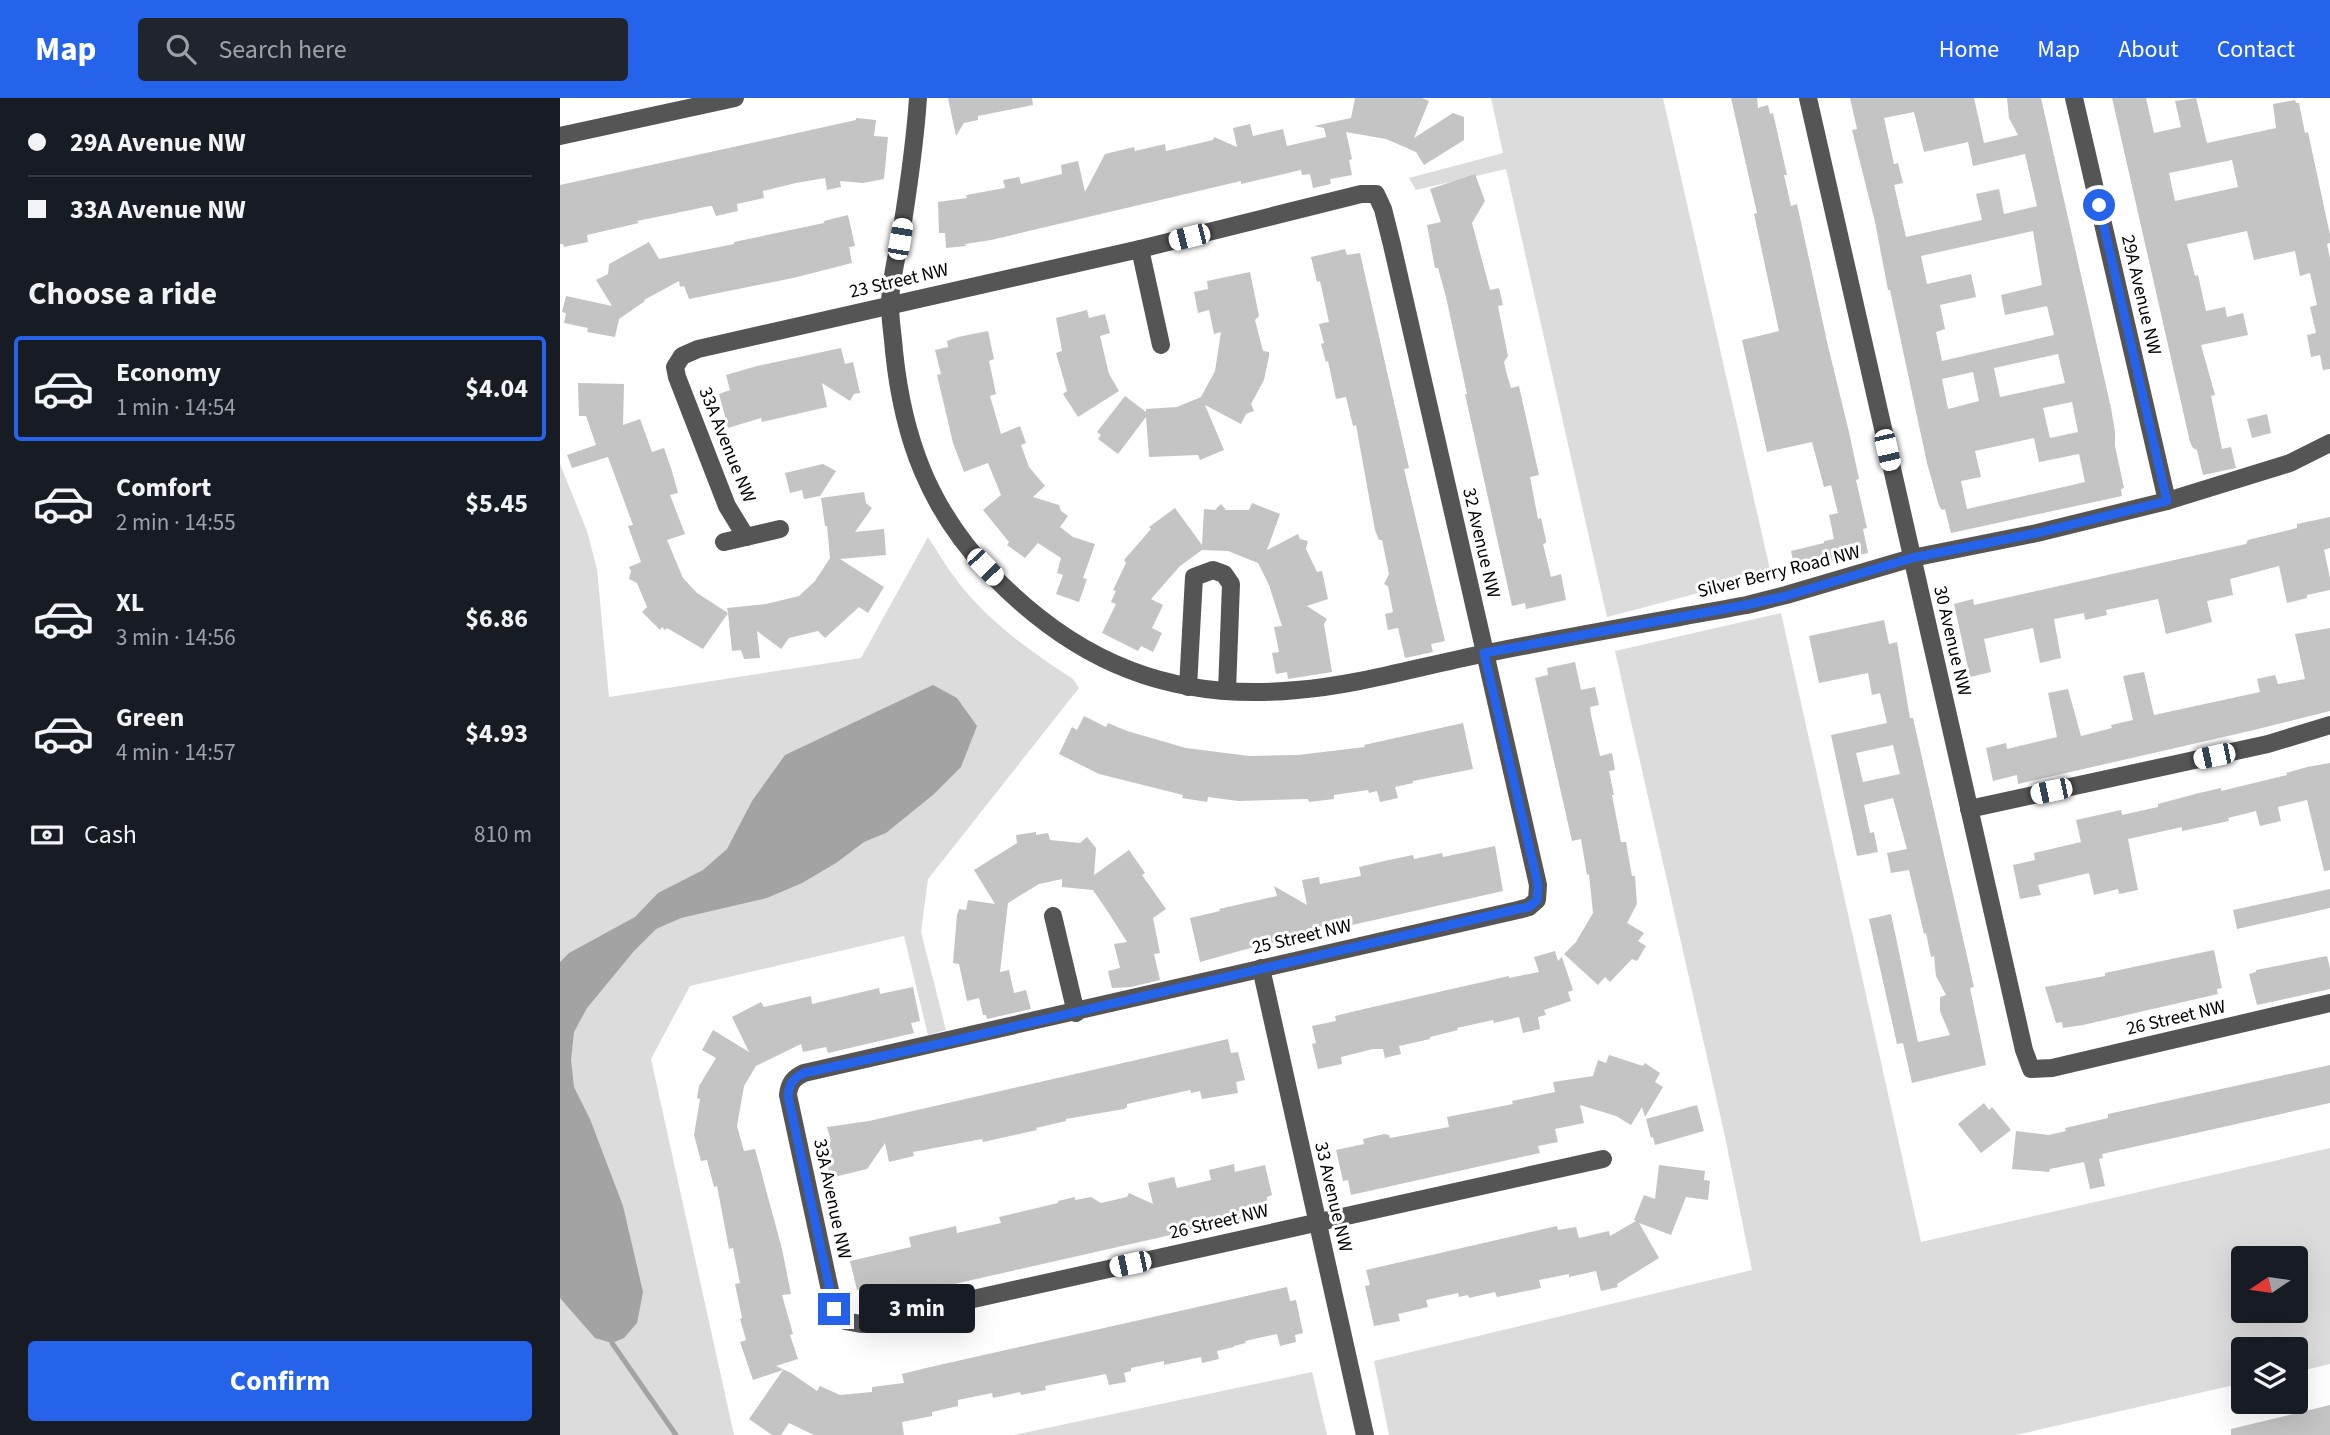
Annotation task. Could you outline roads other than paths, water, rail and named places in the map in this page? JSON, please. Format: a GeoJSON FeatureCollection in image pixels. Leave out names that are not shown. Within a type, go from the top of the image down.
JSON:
{"type":"FeatureCollection","features":[{"type":"Feature","properties":{"kind":"street"},"geometry":{"type":"LineString","coordinates":[[560,136],[735,98]]}},
{"type":"Feature","properties":{"kind":"street","name":"Silver Berry Road NW"},"geometry":{"type":"LineString","coordinates":[[918,98],[915,153],[890,304],[898,383],[911,442],[934,499],[966,548],[1003,587],[1052,629],[1094,656],[1120,668],[1188,687],[1227,691],[1297,690],[1746,605],[1786,596],[1912,558],[2037,533],[2167,501],[2290,463],[2330,443]]}},
{"type":"Feature","properties":{"kind":"street","name":"30 Avenue NW"},"geometry":{"type":"LineString","coordinates":[[1808,98],[1969,809],[2031,1069]]}},
{"type":"Feature","properties":{"kind":"street","name":"29A Avenue NW"},"geometry":{"type":"LineString","coordinates":[[2074,98],[2167,501]]}},
{"type":"Feature","properties":{"kind":"street","name":"23 Street NW"},"geometry":{"type":"LineString","coordinates":[[675,367],[682,356],[698,349],[1140,249],[1366,193],[1378,196]]}},
{"type":"Feature","properties":{"kind":"street","name":"32 Avenue NW"},"geometry":{"type":"LineString","coordinates":[[1378,196],[1392,244],[1538,885],[1537,900]]}},
{"type":"Feature","properties":{"kind":"street"},"geometry":{"type":"LineString","coordinates":[[1140,249],[1161,345]]}},
{"type":"Feature","properties":{"kind":"street","name":"33A Avenue NW"},"geometry":{"type":"LineString","coordinates":[[675,367],[727,506],[746,537]]}},
{"type":"Feature","properties":{"kind":"street"},"geometry":{"type":"LineString","coordinates":[[724,542],[780,529]]}},
{"type":"Feature","properties":{"kind":"street"},"geometry":{"type":"LineString","coordinates":[[1188,687],[1194,578],[1213,570],[1224,574],[1231,584],[1227,691]]}},
{"type":"Feature","properties":{"kind":"street"},"geometry":{"type":"LineString","coordinates":[[1969,809],[2268,744],[2330,726]]}},
{"type":"Feature","properties":{"kind":"street","name":"25 Street NW"},"geometry":{"type":"LineString","coordinates":[[791,1082],[804,1073],[1076,1013],[1529,907],[1537,900]]}},
{"type":"Feature","properties":{"kind":"street"},"geometry":{"type":"LineString","coordinates":[[1053,916],[1076,1013]]}},
{"type":"Feature","properties":{"kind":"street","name":"33 Avenue NW"},"geometry":{"type":"LineString","coordinates":[[1261,968],[1365,1435]]}},
{"type":"Feature","properties":{"kind":"street","name":"26 Street NW"},"geometry":{"type":"LineString","coordinates":[[2031,1069],[2052,1068],[2330,1003]]}},
{"type":"Feature","properties":{"kind":"street","name":"33A Avenue NW"},"geometry":{"type":"LineString","coordinates":[[791,1082],[788,1096],[834,1309],[845,1321]]}},
{"type":"Feature","properties":{"kind":"street","name":"26 Street NW"},"geometry":{"type":"LineString","coordinates":[[845,1321],[861,1324],[1603,1159]]}},
{"type":"Feature","properties":{"kind":"waterway"},"geometry":{"type":"LineString","coordinates":[[612,1343],[676,1435]]}}]}
